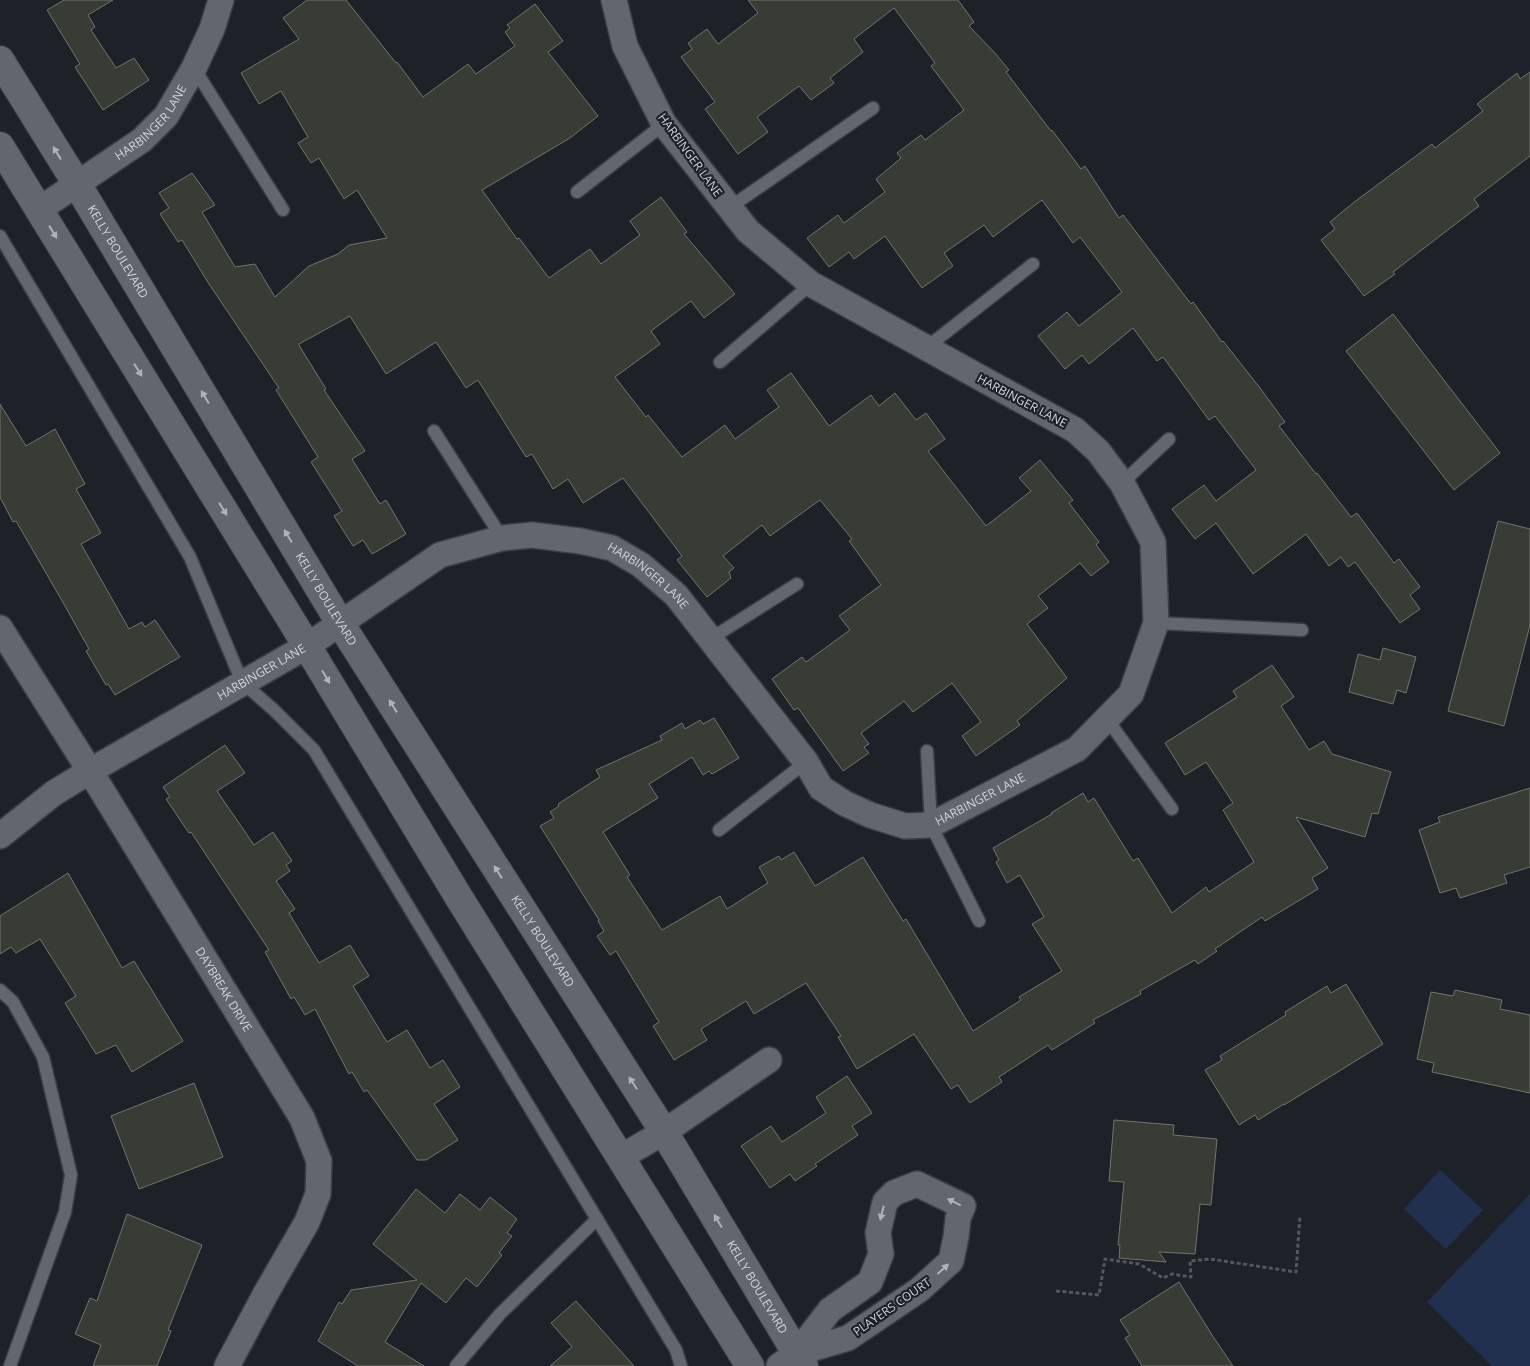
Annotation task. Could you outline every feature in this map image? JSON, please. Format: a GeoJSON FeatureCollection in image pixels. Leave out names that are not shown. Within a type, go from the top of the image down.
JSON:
{"type":"FeatureCollection","features":[{"type":"Feature","properties":{"kind":"main road","name":"KELLY BOULEVARD"},"geometry":{"type":"LineString","coordinates":[[0,60],[77,184],[340,623],[664,1132],[793,1362]]}},
{"type":"Feature","properties":{"kind":"main road"},"geometry":{"type":"LineString","coordinates":[[0,146],[458,896],[750,1366]]}},
{"type":"Feature","properties":{"kind":"street","name":"HARBINGER LANE"},"geometry":{"type":"LineString","coordinates":[[40,209],[142,140],[166,116],[194,68],[212,29],[221,0]]}},
{"type":"Feature","properties":{"kind":"street","name":"HARBINGER LANE"},"geometry":{"type":"LineString","coordinates":[[0,836],[54,793],[242,682],[307,646],[440,555],[502,538],[532,535],[580,541],[612,548],[641,565],[676,595],[806,762],[821,788],[844,803],[870,815],[905,826],[931,825],[1077,749],[1131,694],[1156,623],[1153,542],[1122,483],[1098,451],[1076,430],[811,284],[748,231],[664,124],[625,46],[614,0]]}},
{"type":"Feature","properties":{"kind":"street","name":"DAYBREAK DRIVE"},"geometry":{"type":"LineString","coordinates":[[0,628],[90,771],[302,1118],[320,1161],[318,1194],[308,1222],[266,1293],[227,1366]]}},
{"type":"Feature","properties":{"kind":"street"},"geometry":{"type":"LineString","coordinates":[[621,1157],[664,1132],[769,1060]]}},
{"type":"Feature","properties":{"kind":"street","name":"PLAYERS COURT"},"geometry":{"type":"LineString","coordinates":[[917,1184],[963,1206],[958,1218],[951,1261],[926,1284],[848,1338],[793,1362],[830,1310],[870,1282],[881,1254],[878,1232],[880,1218],[885,1202],[894,1193],[917,1184]]}},
{"type":"Feature","properties":{"kind":"lane"},"geometry":{"type":"LineString","coordinates":[[194,68],[283,210]]}},
{"type":"Feature","properties":{"kind":"lane"},"geometry":{"type":"LineString","coordinates":[[729,208],[873,108]]}},
{"type":"Feature","properties":{"kind":"lane"},"geometry":{"type":"LineString","coordinates":[[577,192],[664,124]]}},
{"type":"Feature","properties":{"kind":"lane"},"geometry":{"type":"LineString","coordinates":[[0,236],[190,557],[242,682],[275,710],[314,750],[676,1350],[681,1366]]}},
{"type":"Feature","properties":{"kind":"lane"},"geometry":{"type":"LineString","coordinates":[[926,348],[1033,264]]}},
{"type":"Feature","properties":{"kind":"lane"},"geometry":{"type":"LineString","coordinates":[[720,362],[811,284]]}},
{"type":"Feature","properties":{"kind":"lane"},"geometry":{"type":"LineString","coordinates":[[434,431],[502,538]]}},
{"type":"Feature","properties":{"kind":"lane"},"geometry":{"type":"LineString","coordinates":[[1122,483],[1170,440]]}},
{"type":"Feature","properties":{"kind":"lane"},"geometry":{"type":"LineString","coordinates":[[710,639],[797,584]]}},
{"type":"Feature","properties":{"kind":"lane"},"geometry":{"type":"LineString","coordinates":[[1156,623],[1302,630]]}},
{"type":"Feature","properties":{"kind":"lane"},"geometry":{"type":"LineString","coordinates":[[1107,719],[1172,809]]}},
{"type":"Feature","properties":{"kind":"lane"},"geometry":{"type":"LineString","coordinates":[[927,751],[931,825],[979,921]]}},
{"type":"Feature","properties":{"kind":"lane"},"geometry":{"type":"LineString","coordinates":[[719,830],[806,762]]}},
{"type":"Feature","properties":{"kind":"lane"},"geometry":{"type":"LineString","coordinates":[[0,990],[13,1002],[43,1057],[71,1175],[65,1212],[10,1366]]}},
{"type":"Feature","properties":{"kind":"lane"},"geometry":{"type":"LineString","coordinates":[[456,1366],[500,1314],[597,1219]]}},
{"type":"Feature","properties":{"kind":"path"},"geometry":{"type":"LineString","coordinates":[[1056,1291],[1099,1295],[1105,1259],[1139,1264],[1162,1278],[1172,1274],[1190,1277],[1190,1261],[1210,1259],[1296,1272],[1300,1215]]}},
{"type":"Feature","properties":{"kind":"shaded area"},"geometry":{"type":"Polygon","coordinates":[[[1440,1170],[1483,1210],[1446,1249],[1404,1209],[1440,1170]]]}},
{"type":"Feature","properties":{"kind":"shaded area"},"geometry":{"type":"Polygon","coordinates":[[[1530,1194],[1530,1366],[1492,1366],[1427,1302],[1530,1194]]]}},
{"type":"Feature","properties":{"kind":"building"},"geometry":{"type":"Polygon","coordinates":[[[64,0],[113,0],[88,15],[95,27],[91,30],[116,68],[134,58],[149,80],[103,110],[75,67],[80,64],[47,10],[64,0]]]}},
{"type":"Feature","properties":{"kind":"building"},"geometry":{"type":"Polygon","coordinates":[[[307,0],[346,0],[423,97],[468,64],[476,74],[515,46],[505,32],[510,28],[507,25],[535,4],[563,41],[548,52],[598,116],[570,138],[482,190],[517,239],[519,238],[549,278],[590,249],[601,264],[640,235],[630,221],[661,197],[687,232],[684,234],[735,294],[704,318],[691,301],[651,331],[660,344],[615,377],[646,417],[648,415],[682,457],[725,425],[735,439],[779,407],[767,390],[791,373],[829,426],[871,395],[879,406],[895,393],[916,420],[926,413],[945,439],[928,451],[986,526],[1031,491],[1019,478],[1040,460],[1073,500],[1069,503],[1099,542],[1096,545],[1109,562],[1091,576],[1080,563],[1038,596],[1048,608],[1027,624],[1067,678],[1017,721],[1020,725],[976,756],[962,736],[981,722],[952,683],[913,712],[904,701],[861,733],[869,744],[864,747],[869,753],[843,771],[798,708],[794,710],[772,679],[802,657],[806,662],[850,630],[839,616],[881,585],[849,541],[852,539],[820,500],[770,536],[762,525],[723,556],[734,568],[729,572],[731,578],[707,597],[677,560],[682,556],[623,478],[583,503],[568,479],[553,489],[532,454],[526,457],[478,380],[466,388],[436,342],[386,374],[350,316],[299,344],[326,389],[324,390],[365,451],[352,459],[380,504],[386,500],[406,534],[372,554],[363,540],[353,546],[334,516],[342,511],[311,462],[318,457],[276,390],[279,388],[209,284],[182,240],[178,242],[160,214],[169,208],[159,193],[192,173],[215,205],[202,212],[235,267],[255,264],[275,297],[309,266],[338,254],[349,245],[387,238],[357,190],[344,199],[319,158],[311,163],[298,143],[308,137],[281,91],[259,104],[241,73],[299,39],[283,18],[307,0]]]}},
{"type":"Feature","properties":{"kind":"building"},"geometry":{"type":"Polygon","coordinates":[[[748,0],[958,0],[974,22],[969,26],[1009,70],[1006,72],[1081,169],[1085,166],[1119,218],[1123,215],[1191,304],[1193,302],[1222,342],[1260,388],[1285,422],[1279,426],[1316,474],[1351,517],[1357,513],[1394,563],[1399,559],[1420,587],[1410,595],[1420,609],[1400,623],[1355,562],[1348,567],[1341,557],[1329,566],[1306,534],[1253,574],[1216,523],[1195,539],[1172,509],[1204,485],[1216,501],[1256,470],[1215,416],[1209,420],[1163,357],[1157,361],[1133,328],[1089,364],[1082,355],[1065,369],[1038,336],[1067,312],[1079,326],[1122,292],[1080,237],[1073,243],[1042,200],[993,237],[984,225],[944,253],[953,266],[922,288],[885,236],[854,259],[849,252],[829,267],[807,238],[838,215],[844,223],[885,192],[876,179],[901,158],[897,153],[921,135],[925,140],[964,110],[931,66],[935,63],[894,8],[854,39],[863,52],[830,78],[834,83],[811,100],[799,86],[757,117],[768,132],[738,154],[705,109],[715,102],[681,57],[692,49],[688,43],[707,29],[718,44],[758,13],[748,0]]]}},
{"type":"Feature","properties":{"kind":"building"},"geometry":{"type":"Polygon","coordinates":[[[1530,72],[1530,156],[1474,199],[1479,206],[1393,272],[1395,274],[1364,296],[1321,240],[1335,229],[1330,222],[1432,144],[1435,148],[1483,111],[1477,104],[1517,73],[1520,79],[1530,72]]]}},
{"type":"Feature","properties":{"kind":"building"},"geometry":{"type":"Polygon","coordinates":[[[1393,314],[1500,453],[1454,490],[1346,351],[1393,314]]]}},
{"type":"Feature","properties":{"kind":"building"},"geometry":{"type":"Polygon","coordinates":[[[0,404],[26,446],[55,429],[85,484],[76,489],[101,533],[81,544],[129,629],[142,622],[145,627],[155,620],[180,657],[115,695],[108,684],[106,685],[86,651],[89,649],[65,606],[16,521],[13,522],[0,497],[0,404]]]}},
{"type":"Feature","properties":{"kind":"building"},"geometry":{"type":"Polygon","coordinates":[[[1498,521],[1530,529],[1530,625],[1504,726],[1448,711],[1498,521]]]}},
{"type":"Feature","properties":{"kind":"building"},"geometry":{"type":"Polygon","coordinates":[[[1383,648],[1416,657],[1406,693],[1397,690],[1393,704],[1349,692],[1358,654],[1380,660],[1383,648]]]}},
{"type":"Feature","properties":{"kind":"building"},"geometry":{"type":"Polygon","coordinates":[[[1272,665],[1294,697],[1281,706],[1309,750],[1324,741],[1332,754],[1391,772],[1378,814],[1372,813],[1365,837],[1296,817],[1328,868],[1312,878],[1318,889],[1265,921],[1262,917],[1215,949],[1217,951],[1198,964],[1195,960],[1140,991],[1141,994],[1093,1020],[1095,1023],[1052,1050],[1048,1045],[999,1077],[1002,1082],[970,1103],[958,1085],[951,1089],[914,1034],[857,1069],[838,1037],[841,1036],[806,983],[754,1014],[746,1001],[701,1029],[707,1040],[674,1060],[653,1026],[659,1022],[616,951],[610,955],[597,936],[604,931],[599,920],[540,826],[554,818],[550,812],[559,806],[558,804],[600,777],[596,770],[662,740],[660,736],[682,723],[685,729],[700,720],[703,724],[714,718],[739,758],[712,774],[709,771],[703,775],[692,757],[649,784],[658,798],[603,832],[630,875],[627,877],[662,930],[720,896],[727,909],[768,883],[759,867],[779,856],[781,860],[794,852],[815,886],[863,857],[903,921],[906,919],[973,1031],[1021,1000],[1019,997],[1062,971],[1032,924],[1044,917],[1020,875],[1007,883],[996,862],[999,860],[993,848],[1052,814],[1083,793],[1088,802],[1094,798],[1133,861],[1138,858],[1172,913],[1206,887],[1209,892],[1254,862],[1223,810],[1233,803],[1206,762],[1185,775],[1165,743],[1237,697],[1233,691],[1272,665]]]}},
{"type":"Feature","properties":{"kind":"building"},"geometry":{"type":"Polygon","coordinates":[[[225,745],[245,773],[217,791],[254,845],[273,832],[292,861],[286,865],[290,871],[276,881],[295,909],[289,913],[319,963],[350,945],[369,976],[353,986],[387,1042],[407,1030],[430,1068],[443,1060],[460,1087],[434,1104],[458,1140],[426,1160],[417,1160],[367,1090],[364,1092],[352,1072],[349,1074],[315,1009],[305,1015],[294,997],[291,999],[265,952],[269,950],[191,832],[189,833],[166,799],[170,797],[163,787],[225,745]]]}},
{"type":"Feature","properties":{"kind":"building"},"geometry":{"type":"Polygon","coordinates":[[[1530,788],[1530,867],[1504,875],[1507,883],[1460,898],[1456,888],[1440,893],[1419,830],[1440,822],[1438,817],[1530,788]]]}},
{"type":"Feature","properties":{"kind":"building"},"geometry":{"type":"Polygon","coordinates":[[[68,873],[122,968],[134,961],[183,1041],[132,1072],[116,1045],[96,1054],[65,1003],[76,996],[40,939],[16,953],[11,947],[0,954],[0,916],[68,873]]]}},
{"type":"Feature","properties":{"kind":"building"},"geometry":{"type":"Polygon","coordinates":[[[1346,984],[1383,1044],[1258,1120],[1255,1115],[1239,1125],[1205,1070],[1222,1060],[1220,1056],[1286,1015],[1285,1012],[1327,986],[1331,993],[1346,984]]]}},
{"type":"Feature","properties":{"kind":"building"},"geometry":{"type":"Polygon","coordinates":[[[1455,990],[1502,1000],[1500,1009],[1530,1015],[1530,1093],[1432,1072],[1434,1063],[1417,1059],[1431,992],[1453,996],[1455,990]]]}},
{"type":"Feature","properties":{"kind":"building"},"geometry":{"type":"Polygon","coordinates":[[[847,1076],[872,1113],[852,1126],[858,1135],[815,1164],[817,1166],[795,1181],[790,1174],[770,1188],[741,1146],[771,1126],[782,1142],[826,1113],[816,1097],[847,1076]]]}},
{"type":"Feature","properties":{"kind":"building"},"geometry":{"type":"Polygon","coordinates":[[[194,1083],[223,1157],[139,1189],[111,1116],[194,1083]]]}},
{"type":"Feature","properties":{"kind":"building"},"geometry":{"type":"Polygon","coordinates":[[[1114,1120],[1174,1125],[1173,1135],[1217,1139],[1211,1205],[1200,1204],[1195,1254],[1159,1252],[1166,1262],[1119,1258],[1120,1245],[1118,1245],[1124,1182],[1109,1181],[1114,1120]]]}},
{"type":"Feature","properties":{"kind":"building"},"geometry":{"type":"Polygon","coordinates":[[[416,1189],[445,1213],[460,1194],[480,1210],[490,1197],[517,1219],[507,1233],[512,1236],[499,1253],[502,1255],[477,1287],[466,1278],[446,1303],[421,1283],[385,1342],[424,1366],[358,1366],[318,1341],[339,1302],[342,1304],[351,1290],[417,1280],[373,1244],[416,1189]]]}},
{"type":"Feature","properties":{"kind":"building"},"geometry":{"type":"Polygon","coordinates":[[[127,1214],[202,1245],[168,1330],[171,1331],[157,1366],[93,1366],[101,1345],[75,1334],[90,1298],[97,1301],[127,1214]]]}},
{"type":"Feature","properties":{"kind":"building"},"geometry":{"type":"Polygon","coordinates":[[[1179,1282],[1233,1366],[1142,1366],[1125,1338],[1130,1335],[1120,1320],[1179,1282]]]}},
{"type":"Feature","properties":{"kind":"building"},"geometry":{"type":"Polygon","coordinates":[[[576,1301],[634,1366],[550,1366],[572,1347],[551,1323],[576,1301]]]}}]}
